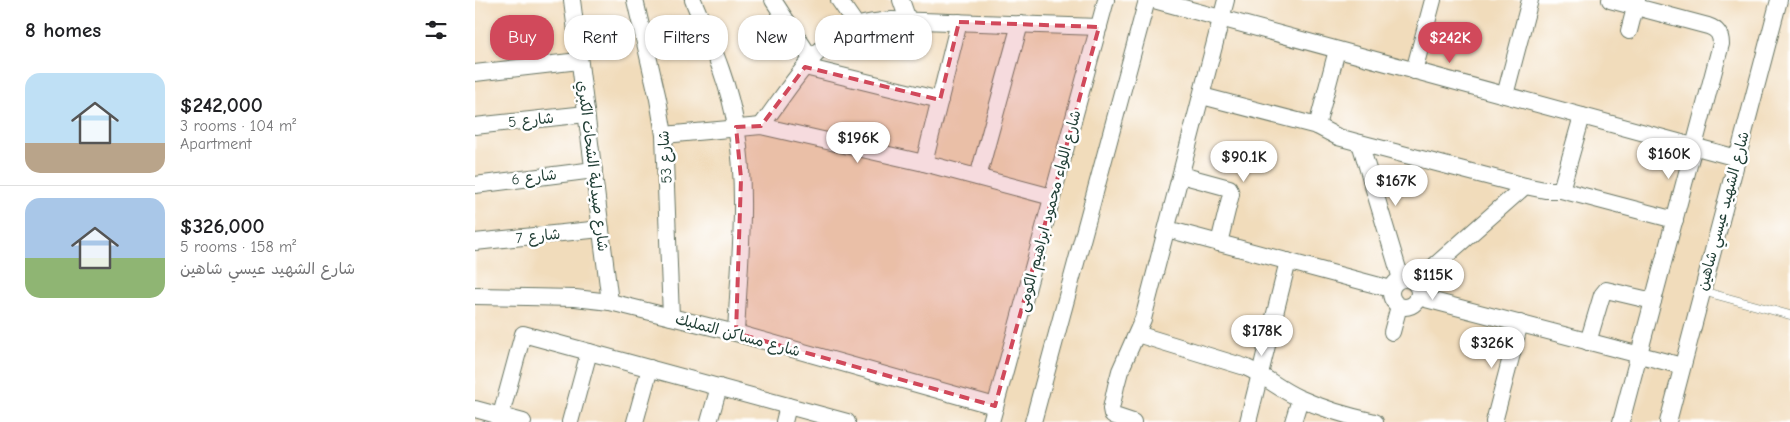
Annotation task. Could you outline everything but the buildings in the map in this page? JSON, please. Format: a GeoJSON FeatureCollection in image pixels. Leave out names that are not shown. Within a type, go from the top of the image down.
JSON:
{"type":"FeatureCollection","features":[{"type":"Feature","properties":{"kind":"street","name":"شارع صيدلية الشحات الكبري"},"geometry":{"type":"LineString","coordinates":[[572,0],[610,302]]}},
{"type":"Feature","properties":{"kind":"street","name":"شارع 53"},"geometry":{"type":"LineString","coordinates":[[635,0],[658,99],[664,135],[671,317]]}},
{"type":"Feature","properties":{"kind":"street"},"geometry":{"type":"LineString","coordinates":[[693,0],[722,71],[737,127],[741,178],[736,333]]}},
{"type":"Feature","properties":{"kind":"street"},"geometry":{"type":"LineString","coordinates":[[773,0],[808,64],[940,100]]}},
{"type":"Feature","properties":{"kind":"street"},"geometry":{"type":"LineString","coordinates":[[839,0],[849,15]]}},
{"type":"Feature","properties":{"kind":"street"},"geometry":{"type":"LineString","coordinates":[[901,0],[906,15]]}},
{"type":"Feature","properties":{"kind":"street","name":"شارع اللواء محمود ابراهيم الكومى"},"geometry":{"type":"LineString","coordinates":[[993,414],[1106,0]]}},
{"type":"Feature","properties":{"kind":"street"},"geometry":{"type":"LineString","coordinates":[[1033,422],[1147,0]]}},
{"type":"Feature","properties":{"kind":"street"},"geometry":{"type":"LineString","coordinates":[[1154,0],[1737,158]]}},
{"type":"Feature","properties":{"kind":"street"},"geometry":{"type":"LineString","coordinates":[[1133,422],[1113,415],[1111,409],[1120,371],[1143,319],[1226,0]]}},
{"type":"Feature","properties":{"kind":"street"},"geometry":{"type":"LineString","coordinates":[[1414,71],[1433,0]]}},
{"type":"Feature","properties":{"kind":"street"},"geometry":{"type":"LineString","coordinates":[[1505,95],[1530,0]]}},
{"type":"Feature","properties":{"kind":"street"},"geometry":{"type":"LineString","coordinates":[[1610,0],[1636,3],[1714,28],[1721,38],[1721,44],[1621,422]]}},
{"type":"Feature","properties":{"kind":"street","name":"شارع الشهيد عيسي شاهين"},"geometry":{"type":"LineString","coordinates":[[1668,422],[1779,0]]}},
{"type":"Feature","properties":{"kind":"street"},"geometry":{"type":"LineString","coordinates":[[1629,31],[1636,3]]}},
{"type":"Feature","properties":{"kind":"street"},"geometry":{"type":"LineString","coordinates":[[932,21],[1099,26]]}},
{"type":"Feature","properties":{"kind":"street"},"geometry":{"type":"LineString","coordinates":[[924,163],[959,22]]}},
{"type":"Feature","properties":{"kind":"street"},"geometry":{"type":"LineString","coordinates":[[978,177],[1019,24]]}},
{"type":"Feature","properties":{"kind":"street"},"geometry":{"type":"LineString","coordinates":[[1317,126],[1337,50]]}},
{"type":"Feature","properties":{"kind":"street"},"geometry":{"type":"LineString","coordinates":[[761,126],[815,57]]}},
{"type":"Feature","properties":{"kind":"street"},"geometry":{"type":"LineString","coordinates":[[475,73],[579,61]]}},
{"type":"Feature","properties":{"kind":"street"},"geometry":{"type":"LineString","coordinates":[[1202,96],[1317,126],[1338,137],[1360,144],[1525,186],[1545,190],[1561,190],[1675,220]]}},
{"type":"Feature","properties":{"kind":"street","name":"شارع 5"},"geometry":{"type":"LineString","coordinates":[[475,126],[586,114]]}},
{"type":"Feature","properties":{"kind":"street"},"geometry":{"type":"LineString","coordinates":[[1561,190],[1582,116]]}},
{"type":"Feature","properties":{"kind":"street"},"geometry":{"type":"LineString","coordinates":[[664,135],[761,126],[924,163],[1052,197]]}},
{"type":"Feature","properties":{"kind":"street"},"geometry":{"type":"LineString","coordinates":[[1360,144],[1406,287],[1416,302],[1411,306],[1399,306],[1392,332]]}},
{"type":"Feature","properties":{"kind":"street","name":"شارع 6"},"geometry":{"type":"LineString","coordinates":[[475,185],[594,170]]}},
{"type":"Feature","properties":{"kind":"street"},"geometry":{"type":"LineString","coordinates":[[1181,175],[1229,188],[1231,191],[1219,243]]}},
{"type":"Feature","properties":{"kind":"street"},"geometry":{"type":"LineString","coordinates":[[1406,287],[1525,186]]}},
{"type":"Feature","properties":{"kind":"street"},"geometry":{"type":"LineString","coordinates":[[1167,228],[1288,261],[1406,287],[1520,323],[1682,366]]}},
{"type":"Feature","properties":{"kind":"street","name":"شارع 7"},"geometry":{"type":"LineString","coordinates":[[475,242],[601,229]]}},
{"type":"Feature","properties":{"kind":"street"},"geometry":{"type":"LineString","coordinates":[[1248,422],[1288,261]]}},
{"type":"Feature","properties":{"kind":"street"},"geometry":{"type":"LineString","coordinates":[[1588,342],[1602,295],[1606,290],[1653,301]]}},
{"type":"Feature","properties":{"kind":"street","name":"شارع مساكن التمليك"},"geometry":{"type":"LineString","coordinates":[[475,296],[575,298],[610,302],[736,333],[993,414]]}},
{"type":"Feature","properties":{"kind":"street"},"geometry":{"type":"LineString","coordinates":[[1494,422],[1520,323]]}},
{"type":"Feature","properties":{"kind":"street"},"geometry":{"type":"LineString","coordinates":[[500,419],[523,334],[847,422]]}},
{"type":"Feature","properties":{"kind":"street"},"geometry":{"type":"LineString","coordinates":[[1137,334],[1245,367],[1259,373],[1300,399],[1360,419],[1375,422]]}},
{"type":"Feature","properties":{"kind":"street"},"geometry":{"type":"LineString","coordinates":[[571,422],[589,352]]}},
{"type":"Feature","properties":{"kind":"street"},"geometry":{"type":"LineString","coordinates":[[635,422],[650,368]]}},
{"type":"Feature","properties":{"kind":"street"},"geometry":{"type":"LineString","coordinates":[[709,422],[719,387]]}},
{"type":"Feature","properties":{"kind":"street"},"geometry":{"type":"LineString","coordinates":[[1293,422],[1300,399]]}},
{"type":"Feature","properties":{"kind":"street"},"geometry":{"type":"LineString","coordinates":[[784,422],[789,406]]}},
{"type":"Feature","properties":{"kind":"street"},"geometry":{"type":"LineString","coordinates":[[475,409],[500,419],[523,422]]}},
{"type":"Feature","properties":{"kind":"lane"},"geometry":{"type":"LineString","coordinates":[[1702,291],[1790,315]]}},
{"type":"Feature","properties":{"kind":"highlighted area"},"geometry":{"type":"Polygon","coordinates":[[[959,22],[1099,27],[995,406],[736,333],[741,178],[736,127],[761,126],[805,67],[940,100],[959,22]]]}}]}
